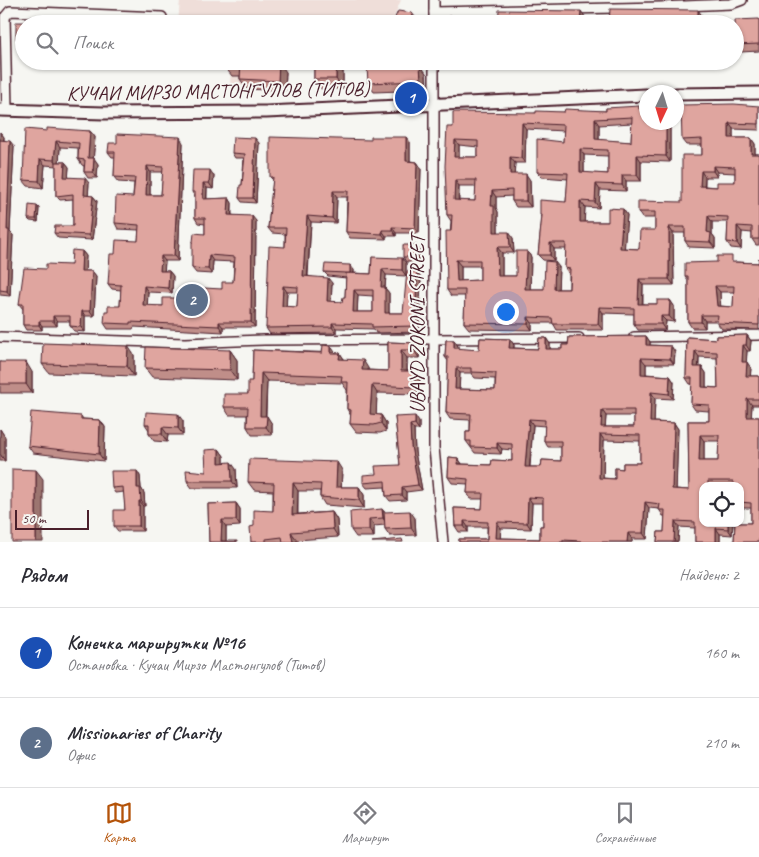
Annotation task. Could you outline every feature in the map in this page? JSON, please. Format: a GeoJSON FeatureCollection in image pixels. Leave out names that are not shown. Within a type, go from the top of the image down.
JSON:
{"type":"FeatureCollection","features":[{"type":"Feature","properties":{"kind":"street"},"geometry":{"type":"LineString","coordinates":[[434,0],[434,12],[660,7],[730,4],[742,0]]}},
{"type":"Feature","properties":{"kind":"street"},"geometry":{"type":"LineString","coordinates":[[4,110],[5,17],[10,11],[111,15]]}},
{"type":"Feature","properties":{"kind":"street","name":"UBAYD ZOKONI STREET"},"geometry":{"type":"LineString","coordinates":[[434,70],[434,448],[443,542]]}},
{"type":"Feature","properties":{"kind":"street"},"geometry":{"type":"LineString","coordinates":[[684,94],[759,93]]}},
{"type":"Feature","properties":{"kind":"street","name":"КУЧАИ МИРЗО МАСТОНГУЛОВ (ТИТОВ)"},"geometry":{"type":"LineString","coordinates":[[4,110],[104,113],[266,112],[639,95]]}},
{"type":"Feature","properties":{"kind":"street"},"geometry":{"type":"LineString","coordinates":[[627,337],[759,335]]}},
{"type":"Feature","properties":{"kind":"street"},"geometry":{"type":"LineString","coordinates":[[0,337],[185,343],[264,340],[590,338]]}},
{"type":"Feature","properties":{"kind":"shaded area"},"geometry":{"type":"Polygon","coordinates":[[[180,0],[401,0],[395,15],[179,15],[180,0]]]}},
{"type":"Feature","properties":{"kind":"shaded area"},"geometry":{"type":"Polygon","coordinates":[[[231,70],[287,70],[285,91],[230,88],[231,70]]]}},
{"type":"Feature","properties":{"kind":"building"},"geometry":{"type":"Polygon","coordinates":[[[610,9],[698,10],[698,15],[610,15],[610,9]]]}},
{"type":"Feature","properties":{"kind":"building"},"geometry":{"type":"Polygon","coordinates":[[[499,10],[581,11],[581,15],[499,15],[499,10]]]}},
{"type":"Feature","properties":{"kind":"building"},"geometry":{"type":"Polygon","coordinates":[[[398,11],[412,13],[412,15],[396,15],[398,11]]]}},
{"type":"Feature","properties":{"kind":"building"},"geometry":{"type":"Polygon","coordinates":[[[759,19],[759,44],[744,45],[744,20],[759,19]]]}},
{"type":"Feature","properties":{"kind":"building"},"geometry":{"type":"Polygon","coordinates":[[[240,70],[279,70],[278,81],[240,79],[240,70]]]}},
{"type":"Feature","properties":{"kind":"building"},"geometry":{"type":"Polygon","coordinates":[[[314,70],[336,70],[336,79],[314,79],[314,70]]]}},
{"type":"Feature","properties":{"kind":"building"},"geometry":{"type":"Polygon","coordinates":[[[367,70],[420,70],[421,81],[368,83],[367,70]]]}},
{"type":"Feature","properties":{"kind":"building"},"geometry":{"type":"Polygon","coordinates":[[[734,104],[759,106],[759,124],[729,123],[729,138],[751,138],[751,154],[759,154],[759,239],[752,239],[752,227],[737,226],[737,243],[727,242],[728,217],[708,216],[707,232],[711,233],[710,242],[685,241],[685,227],[669,227],[669,279],[639,279],[638,304],[657,304],[657,300],[670,300],[669,316],[661,316],[661,324],[634,324],[634,308],[599,307],[598,324],[553,324],[552,318],[528,317],[528,324],[464,323],[465,290],[447,290],[446,231],[451,231],[452,215],[447,215],[445,166],[447,127],[453,127],[453,112],[536,113],[536,111],[564,112],[565,109],[606,111],[606,108],[639,106],[639,130],[666,130],[666,156],[637,155],[637,175],[622,175],[622,185],[596,184],[595,202],[580,201],[580,222],[608,222],[608,208],[623,209],[620,248],[639,249],[640,230],[655,230],[655,212],[638,212],[638,201],[682,202],[682,155],[702,155],[702,139],[682,140],[684,105],[734,104]],[[632,117],[595,119],[595,139],[631,142],[632,117]],[[522,123],[521,158],[510,157],[510,174],[526,174],[526,201],[512,201],[512,190],[492,191],[491,206],[494,206],[494,232],[509,232],[510,247],[497,247],[498,276],[516,276],[516,251],[527,251],[525,289],[544,289],[545,261],[555,262],[554,289],[569,289],[570,269],[565,268],[566,243],[550,243],[550,255],[538,255],[542,215],[540,215],[540,200],[566,202],[568,173],[537,172],[537,139],[563,142],[564,125],[522,123]],[[455,140],[454,157],[478,157],[478,141],[455,140]],[[580,149],[580,172],[608,174],[608,150],[580,149]],[[713,166],[713,171],[701,171],[700,186],[717,187],[717,182],[735,182],[735,167],[713,166]],[[455,180],[454,200],[475,201],[476,180],[455,180]],[[456,260],[457,281],[480,280],[480,260],[456,260]]]}},
{"type":"Feature","properties":{"kind":"building"},"geometry":{"type":"Polygon","coordinates":[[[47,128],[90,131],[88,158],[94,158],[93,172],[84,172],[85,160],[78,159],[79,143],[56,141],[54,160],[40,159],[39,181],[23,180],[25,129],[47,131],[47,128]]]}},
{"type":"Feature","properties":{"kind":"building"},"geometry":{"type":"Polygon","coordinates":[[[117,134],[180,137],[174,256],[161,256],[160,271],[169,271],[168,288],[144,286],[143,305],[163,306],[163,298],[189,298],[190,293],[203,293],[204,288],[222,289],[222,282],[233,282],[235,257],[209,255],[208,269],[192,268],[194,233],[205,234],[205,218],[195,218],[195,192],[192,192],[193,170],[210,170],[209,183],[203,183],[203,199],[229,198],[228,215],[252,216],[251,322],[219,322],[219,326],[130,322],[130,324],[104,323],[105,311],[108,311],[108,306],[120,306],[121,285],[108,284],[110,254],[115,254],[116,240],[138,241],[139,225],[115,223],[116,196],[133,197],[135,178],[114,177],[115,152],[108,152],[109,143],[117,143],[117,134]],[[147,166],[146,195],[161,195],[163,167],[147,166]]]}},
{"type":"Feature","properties":{"kind":"building"},"geometry":{"type":"Polygon","coordinates":[[[233,137],[255,138],[253,198],[239,198],[245,154],[232,153],[233,137]]]}},
{"type":"Feature","properties":{"kind":"building"},"geometry":{"type":"Polygon","coordinates":[[[270,137],[371,140],[371,137],[406,137],[406,161],[417,162],[415,228],[392,227],[392,230],[382,230],[382,234],[346,232],[348,191],[333,191],[332,218],[307,216],[303,276],[328,278],[327,301],[342,302],[343,297],[345,297],[346,273],[371,274],[372,257],[402,258],[402,270],[382,269],[381,287],[385,287],[385,313],[403,313],[407,271],[417,272],[415,326],[372,327],[372,324],[332,323],[332,327],[266,328],[269,246],[285,247],[286,228],[268,228],[273,177],[270,177],[270,137]],[[283,286],[282,306],[297,307],[298,287],[283,286]],[[354,290],[353,312],[373,312],[373,290],[354,290]]]}},
{"type":"Feature","properties":{"kind":"building"},"geometry":{"type":"Polygon","coordinates":[[[0,140],[10,141],[7,291],[0,290],[0,140]]]}},
{"type":"Feature","properties":{"kind":"building"},"geometry":{"type":"Polygon","coordinates":[[[56,162],[65,162],[64,177],[85,178],[84,195],[93,196],[89,235],[54,233],[55,226],[73,226],[73,194],[56,196],[56,162]]]}},
{"type":"Feature","properties":{"kind":"building"},"geometry":{"type":"Polygon","coordinates":[[[29,205],[37,206],[36,219],[28,219],[29,205]]]}},
{"type":"Feature","properties":{"kind":"building"},"geometry":{"type":"Polygon","coordinates":[[[403,245],[416,245],[416,257],[403,257],[403,245]]]}},
{"type":"Feature","properties":{"kind":"building"},"geometry":{"type":"Polygon","coordinates":[[[72,250],[82,251],[81,271],[92,271],[90,311],[82,311],[81,327],[70,326],[70,316],[53,316],[53,321],[39,321],[39,325],[23,325],[23,304],[19,304],[24,268],[46,269],[46,264],[71,265],[72,250]]]}},
{"type":"Feature","properties":{"kind":"building"},"geometry":{"type":"Polygon","coordinates":[[[717,256],[732,256],[732,262],[759,263],[759,325],[717,323],[718,315],[701,315],[701,322],[688,322],[688,276],[685,276],[685,263],[717,262],[717,256]],[[715,286],[717,306],[733,307],[734,286],[715,286]]]}},
{"type":"Feature","properties":{"kind":"building"},"geometry":{"type":"Polygon","coordinates":[[[325,264],[350,265],[350,273],[324,272],[325,264]]]}},
{"type":"Feature","properties":{"kind":"building"},"geometry":{"type":"Polygon","coordinates":[[[747,335],[746,345],[743,345],[742,362],[747,362],[746,376],[759,376],[759,399],[747,399],[747,417],[759,417],[759,542],[734,542],[735,527],[744,527],[744,523],[751,523],[751,503],[744,502],[744,482],[708,481],[699,482],[699,527],[728,527],[728,529],[716,528],[716,542],[695,542],[695,522],[675,521],[674,542],[657,542],[658,532],[664,532],[665,510],[659,510],[660,504],[645,502],[643,533],[628,533],[627,542],[563,540],[563,542],[459,542],[459,539],[487,539],[488,522],[464,521],[464,526],[455,526],[454,508],[482,509],[483,493],[467,493],[468,479],[448,477],[449,457],[458,458],[457,464],[491,465],[492,460],[512,461],[512,444],[497,443],[497,448],[471,447],[471,441],[466,441],[466,432],[470,432],[471,414],[446,413],[448,357],[445,357],[446,340],[454,340],[454,348],[479,350],[480,338],[510,339],[509,348],[538,349],[539,338],[546,338],[546,349],[562,349],[562,345],[568,345],[569,337],[646,336],[646,345],[671,346],[670,359],[641,358],[641,374],[670,376],[669,394],[651,392],[650,422],[674,423],[672,489],[689,490],[688,421],[709,421],[709,405],[691,404],[692,378],[686,378],[687,337],[716,339],[716,336],[747,335]],[[695,351],[694,367],[702,367],[702,387],[718,388],[717,352],[695,351]],[[456,368],[455,389],[495,390],[496,373],[471,372],[471,368],[456,368]],[[602,410],[601,427],[634,427],[634,410],[602,410]],[[529,419],[525,467],[541,467],[542,460],[561,461],[561,441],[544,441],[545,420],[529,419]],[[600,434],[599,478],[615,479],[615,468],[623,469],[623,463],[640,463],[640,435],[600,434]],[[700,435],[699,461],[718,461],[719,435],[700,435]],[[528,497],[527,523],[497,522],[496,538],[540,539],[540,526],[543,526],[543,498],[528,497]]]}},
{"type":"Feature","properties":{"kind":"building"},"geometry":{"type":"Polygon","coordinates":[[[388,342],[414,343],[414,350],[401,350],[401,371],[414,371],[414,387],[372,385],[370,414],[381,415],[381,423],[374,425],[350,424],[351,410],[347,409],[348,382],[341,382],[342,376],[261,373],[260,416],[267,416],[266,427],[247,427],[248,407],[224,407],[224,394],[248,394],[248,381],[252,381],[253,350],[322,353],[323,345],[331,346],[331,353],[340,353],[339,359],[363,360],[362,370],[388,371],[388,342]]]}},
{"type":"Feature","properties":{"kind":"building"},"geometry":{"type":"Polygon","coordinates":[[[43,343],[128,346],[127,366],[42,364],[43,343]]]}},
{"type":"Feature","properties":{"kind":"building"},"geometry":{"type":"Polygon","coordinates":[[[146,347],[230,350],[230,370],[145,368],[146,347]]]}},
{"type":"Feature","properties":{"kind":"building"},"geometry":{"type":"Polygon","coordinates":[[[0,362],[26,362],[26,384],[0,384],[0,362]]]}},
{"type":"Feature","properties":{"kind":"building"},"geometry":{"type":"Polygon","coordinates":[[[31,412],[81,416],[81,419],[100,420],[99,454],[28,446],[31,412]]]}},
{"type":"Feature","properties":{"kind":"building"},"geometry":{"type":"Polygon","coordinates":[[[146,412],[178,414],[178,428],[162,427],[162,434],[149,434],[149,424],[145,424],[146,412]]]}},
{"type":"Feature","properties":{"kind":"building"},"geometry":{"type":"Polygon","coordinates":[[[415,416],[415,424],[410,425],[411,446],[418,485],[402,487],[402,495],[386,496],[385,481],[363,483],[363,475],[376,474],[375,466],[400,465],[395,417],[415,416]]]}},
{"type":"Feature","properties":{"kind":"building"},"geometry":{"type":"Polygon","coordinates":[[[219,449],[219,463],[231,462],[232,481],[187,481],[186,470],[206,472],[205,450],[219,449]]]}},
{"type":"Feature","properties":{"kind":"building"},"geometry":{"type":"Polygon","coordinates":[[[249,459],[337,462],[336,487],[359,487],[359,500],[320,497],[321,484],[293,483],[292,515],[332,512],[333,529],[291,532],[293,542],[283,542],[282,537],[266,539],[266,542],[251,542],[250,527],[254,526],[254,510],[273,511],[274,483],[248,482],[249,459]]]}},
{"type":"Feature","properties":{"kind":"building"},"geometry":{"type":"Polygon","coordinates":[[[12,469],[36,470],[36,542],[12,542],[12,469]]]}},
{"type":"Feature","properties":{"kind":"building"},"geometry":{"type":"Polygon","coordinates":[[[111,471],[137,471],[137,488],[140,488],[141,501],[139,501],[139,526],[114,526],[114,510],[125,510],[123,487],[112,488],[111,471]]]}},
{"type":"Feature","properties":{"kind":"building"},"geometry":{"type":"Polygon","coordinates":[[[236,503],[236,520],[222,520],[221,541],[237,542],[209,542],[208,504],[236,503]]]}},
{"type":"Feature","properties":{"kind":"building"},"geometry":{"type":"Polygon","coordinates":[[[382,509],[383,518],[369,519],[369,530],[351,530],[350,512],[382,509]]]}},
{"type":"Feature","properties":{"kind":"building"},"geometry":{"type":"Polygon","coordinates":[[[410,511],[411,528],[385,529],[384,512],[410,511]]]}},
{"type":"Feature","properties":{"kind":"building"},"geometry":{"type":"Polygon","coordinates":[[[402,539],[403,542],[372,542],[402,539]]]}},
{"type":"Feature","properties":{"kind":"place","name":"Конечка маршрутки №16"},"geometry":{"type":"Point","coordinates":[411,98]}},
{"type":"Feature","properties":{"kind":"place","name":"Missionaries of Charity"},"geometry":{"type":"Point","coordinates":[192,300]}}]}
